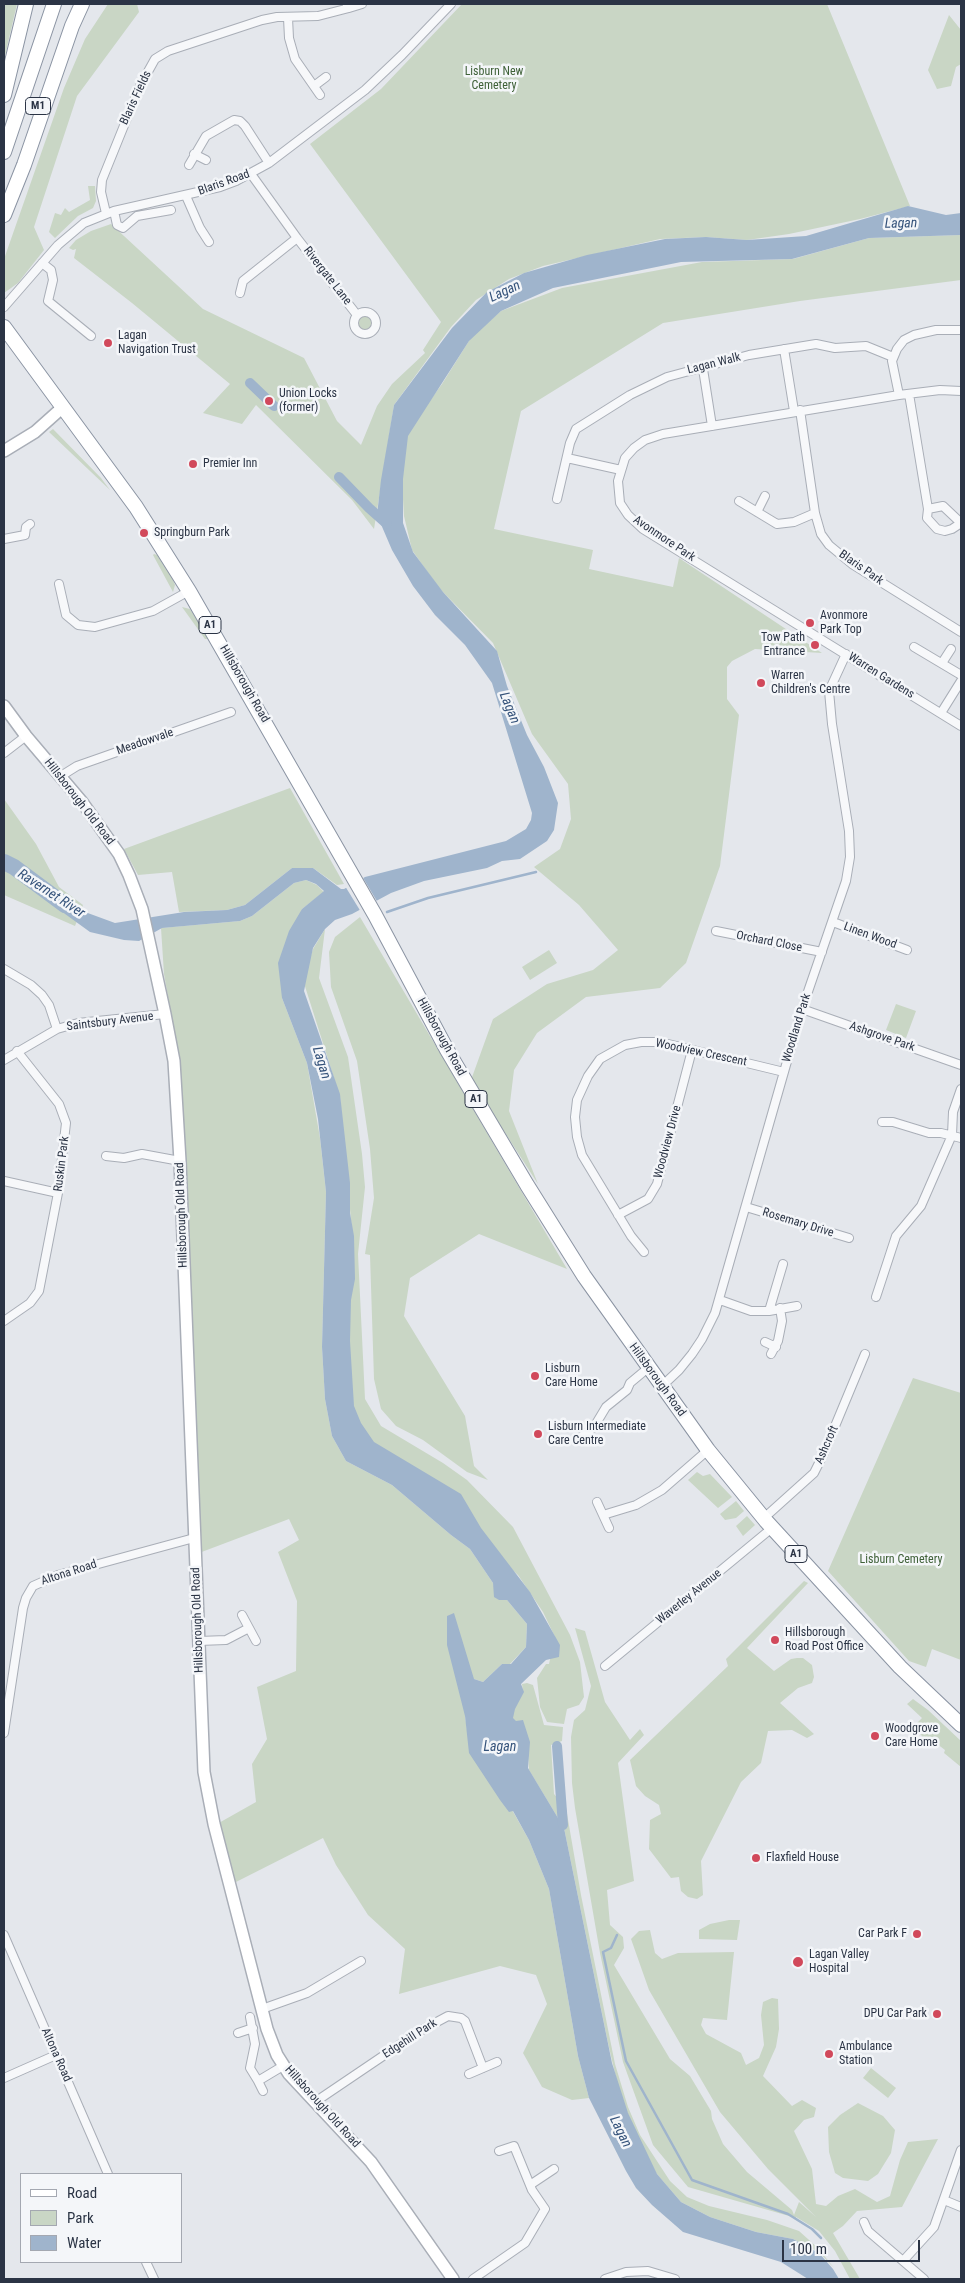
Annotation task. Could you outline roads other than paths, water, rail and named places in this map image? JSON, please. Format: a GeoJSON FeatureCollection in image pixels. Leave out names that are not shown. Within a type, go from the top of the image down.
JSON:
{"type":"FeatureCollection","features":[{"type":"Feature","properties":{"kind":"highway"},"geometry":{"type":"LineString","coordinates":[[4,95],[26,4]]}},
{"type":"Feature","properties":{"kind":"highway","name":"M1"},"geometry":{"type":"LineString","coordinates":[[4,152],[54,4]]}},
{"type":"Feature","properties":{"kind":"highway","name":"M1"},"geometry":{"type":"LineString","coordinates":[[4,209],[72,4]]}},
{"type":"Feature","properties":{"kind":"highway"},"geometry":{"type":"LineString","coordinates":[[4,215],[24,165],[72,26],[82,4]]}},
{"type":"Feature","properties":{"kind":"highway","name":"Hillsborough Road"},"geometry":{"type":"LineString","coordinates":[[4,327],[136,506],[189,591],[382,927],[447,1050],[527,1185],[584,1276],[708,1450],[768,1523],[900,1667],[961,1725]]}},
{"type":"Feature","properties":{"kind":"street","name":"Blaris Fields"},"geometry":{"type":"LineString","coordinates":[[106,213],[101,185],[104,174],[140,86],[155,59],[168,51],[262,20],[318,16],[347,6],[362,4]]}},
{"type":"Feature","properties":{"kind":"street","name":"Blaris Road"},"geometry":{"type":"LineString","coordinates":[[4,306],[42,263],[70,234],[84,223],[106,213],[220,187],[269,164],[364,90],[402,55],[451,4]]}},
{"type":"Feature","properties":{"kind":"street"},"geometry":{"type":"LineString","coordinates":[[288,18],[289,38],[295,59],[320,95]]}},
{"type":"Feature","properties":{"kind":"street"},"geometry":{"type":"LineString","coordinates":[[314,86],[326,77]]}},
{"type":"Feature","properties":{"kind":"street"},"geometry":{"type":"LineString","coordinates":[[189,165],[206,136],[234,120],[240,121],[269,164]]}},
{"type":"Feature","properties":{"kind":"street"},"geometry":{"type":"LineString","coordinates":[[194,154],[206,160]]}},
{"type":"Feature","properties":{"kind":"street","name":"Rivergate Lane"},"geometry":{"type":"LineString","coordinates":[[251,174],[297,238],[357,315]]}},
{"type":"Feature","properties":{"kind":"street"},"geometry":{"type":"LineString","coordinates":[[186,196],[200,228],[209,242]]}},
{"type":"Feature","properties":{"kind":"street"},"geometry":{"type":"LineString","coordinates":[[114,211],[117,225],[122,228],[137,216],[171,210]]}},
{"type":"Feature","properties":{"kind":"street","name":"Rivergate Lane"},"geometry":{"type":"LineString","coordinates":[[240,293],[243,281],[297,238]]}},
{"type":"Feature","properties":{"kind":"street"},"geometry":{"type":"LineString","coordinates":[[42,263],[51,270],[52,280],[48,301],[91,336]]}},
{"type":"Feature","properties":{"kind":"street"},"geometry":{"type":"LineString","coordinates":[[899,395],[893,357],[904,340],[936,330],[961,330]]}},
{"type":"Feature","properties":{"kind":"street","name":"Lagan Walk"},"geometry":{"type":"LineString","coordinates":[[557,499],[576,429],[647,386],[683,372],[703,369],[749,356],[816,344],[835,348],[866,346],[893,357]]}},
{"type":"Feature","properties":{"kind":"street"},"geometry":{"type":"LineString","coordinates":[[784,349],[797,411]]}},
{"type":"Feature","properties":{"kind":"street"},"geometry":{"type":"LineString","coordinates":[[703,369],[712,426]]}},
{"type":"Feature","properties":{"kind":"street","name":"Avonmore Park"},"geometry":{"type":"LineString","coordinates":[[801,626],[636,523],[620,503],[618,482],[625,458],[645,440],[663,434],[899,395],[940,390],[961,391]]}},
{"type":"Feature","properties":{"kind":"street"},"geometry":{"type":"LineString","coordinates":[[909,394],[928,509],[927,518],[937,529],[944,531],[952,529],[961,523],[943,506],[928,509]]}},
{"type":"Feature","properties":{"kind":"street"},"geometry":{"type":"LineString","coordinates":[[4,450],[35,432],[63,407]]}},
{"type":"Feature","properties":{"kind":"street","name":"Blaris Park"},"geometry":{"type":"LineString","coordinates":[[797,411],[815,514],[821,534],[829,545],[843,557],[961,632]]}},
{"type":"Feature","properties":{"kind":"street"},"geometry":{"type":"LineString","coordinates":[[567,458],[621,470]]}},
{"type":"Feature","properties":{"kind":"street"},"geometry":{"type":"LineString","coordinates":[[757,512],[765,496]]}},
{"type":"Feature","properties":{"kind":"street"},"geometry":{"type":"LineString","coordinates":[[739,501],[778,524],[794,522],[815,514]]}},
{"type":"Feature","properties":{"kind":"street"},"geometry":{"type":"LineString","coordinates":[[4,539],[28,536],[26,527],[30,524]]}},
{"type":"Feature","properties":{"kind":"street"},"geometry":{"type":"LineString","coordinates":[[59,584],[66,615],[78,625],[95,627],[153,611],[189,591]]}},
{"type":"Feature","properties":{"kind":"street","name":"Warren Gardens"},"geometry":{"type":"LineString","coordinates":[[801,626],[961,726]]}},
{"type":"Feature","properties":{"kind":"street"},"geometry":{"type":"LineString","coordinates":[[914,647],[961,675]]}},
{"type":"Feature","properties":{"kind":"street"},"geometry":{"type":"LineString","coordinates":[[942,663],[951,648]]}},
{"type":"Feature","properties":{"kind":"street","name":"Woodland Park"},"geometry":{"type":"LineString","coordinates":[[662,1386],[679,1370],[702,1339],[720,1300],[802,1009],[846,881],[850,857],[849,831],[832,724],[829,692],[846,654]]}},
{"type":"Feature","properties":{"kind":"street"},"geometry":{"type":"LineString","coordinates":[[941,713],[961,680]]}},
{"type":"Feature","properties":{"kind":"street","name":"Hillsborough Old Road"},"geometry":{"type":"LineString","coordinates":[[4,706],[101,828],[130,875],[142,909],[166,1014],[174,1060],[180,1161],[204,1772],[214,1824],[272,2045],[283,2066],[372,2162],[454,2279]]}},
{"type":"Feature","properties":{"kind":"street","name":"Meadowvale"},"geometry":{"type":"LineString","coordinates":[[61,776],[77,766],[231,712]]}},
{"type":"Feature","properties":{"kind":"street"},"geometry":{"type":"LineString","coordinates":[[4,752],[26,736]]}},
{"type":"Feature","properties":{"kind":"street","name":"Linen Wood"},"geometry":{"type":"LineString","coordinates":[[833,922],[907,950]]}},
{"type":"Feature","properties":{"kind":"street","name":"Orchard Close"},"geometry":{"type":"LineString","coordinates":[[716,931],[822,952]]}},
{"type":"Feature","properties":{"kind":"street"},"geometry":{"type":"LineString","coordinates":[[4,969],[31,985],[42,995],[49,1005],[57,1029]]}},
{"type":"Feature","properties":{"kind":"street","name":"Ashgrove Park"},"geometry":{"type":"LineString","coordinates":[[802,1009],[961,1065]]}},
{"type":"Feature","properties":{"kind":"street","name":"Saintsbury Avenue"},"geometry":{"type":"LineString","coordinates":[[4,1060],[57,1029],[78,1023],[166,1014]]}},
{"type":"Feature","properties":{"kind":"street","name":"Woodview Crescent"},"geometry":{"type":"LineString","coordinates":[[644,1252],[631,1236],[582,1155],[577,1137],[575,1117],[577,1100],[588,1076],[600,1059],[625,1045],[641,1042],[660,1042],[784,1072]]}},
{"type":"Feature","properties":{"kind":"street","name":"Woodview Drive"},"geometry":{"type":"LineString","coordinates":[[618,1215],[648,1199],[657,1184],[692,1050]]}},
{"type":"Feature","properties":{"kind":"street","name":"Ruskin Park"},"geometry":{"type":"LineString","coordinates":[[4,1321],[30,1303],[39,1291],[58,1193],[66,1123],[59,1104],[17,1051]]}},
{"type":"Feature","properties":{"kind":"street"},"geometry":{"type":"LineString","coordinates":[[876,1297],[896,1236],[921,1206],[952,1135],[954,1112],[961,1089]]}},
{"type":"Feature","properties":{"kind":"street"},"geometry":{"type":"LineString","coordinates":[[882,1122],[893,1122],[929,1133],[952,1135],[961,1138]]}},
{"type":"Feature","properties":{"kind":"street"},"geometry":{"type":"LineString","coordinates":[[106,1156],[124,1158],[142,1154],[180,1161]]}},
{"type":"Feature","properties":{"kind":"street"},"geometry":{"type":"LineString","coordinates":[[4,1181],[58,1193]]}},
{"type":"Feature","properties":{"kind":"street","name":"Rosemary Drive"},"geometry":{"type":"LineString","coordinates":[[746,1207],[849,1238]]}},
{"type":"Feature","properties":{"kind":"street"},"geometry":{"type":"LineString","coordinates":[[769,1311],[783,1264]]}},
{"type":"Feature","properties":{"kind":"street"},"geometry":{"type":"LineString","coordinates":[[720,1300],[751,1311],[769,1311],[796,1306]]}},
{"type":"Feature","properties":{"kind":"street"},"geometry":{"type":"LineString","coordinates":[[765,1342],[774,1350],[782,1321],[780,1308]]}},
{"type":"Feature","properties":{"kind":"street","name":"Ashcroft"},"geometry":{"type":"LineString","coordinates":[[768,1523],[814,1473],[824,1455],[865,1354]]}},
{"type":"Feature","properties":{"kind":"street"},"geometry":{"type":"LineString","coordinates":[[581,1437],[594,1427],[606,1407],[627,1390],[630,1383],[648,1368]]}},
{"type":"Feature","properties":{"kind":"street"},"geometry":{"type":"LineString","coordinates":[[603,1515],[636,1505],[662,1490],[708,1450]]}},
{"type":"Feature","properties":{"kind":"street"},"geometry":{"type":"LineString","coordinates":[[596,1502],[609,1528]]}},
{"type":"Feature","properties":{"kind":"street","name":"Waverley Avenue"},"geometry":{"type":"LineString","coordinates":[[605,1666],[768,1523]]}},
{"type":"Feature","properties":{"kind":"street","name":"Altona Road"},"geometry":{"type":"LineString","coordinates":[[4,1733],[23,1608],[33,1586],[58,1575],[194,1538]]}},
{"type":"Feature","properties":{"kind":"street"},"geometry":{"type":"LineString","coordinates":[[242,1615],[256,1641]]}},
{"type":"Feature","properties":{"kind":"street"},"geometry":{"type":"LineString","coordinates":[[199,1641],[226,1640],[249,1628]]}},
{"type":"Feature","properties":{"kind":"street","name":"Altona Road"},"geometry":{"type":"LineString","coordinates":[[4,1935],[108,2173]]}},
{"type":"Feature","properties":{"kind":"street"},"geometry":{"type":"LineString","coordinates":[[262,2009],[307,1993],[361,1961]]}},
{"type":"Feature","properties":{"kind":"street","name":"Edgehill Park"},"geometry":{"type":"LineString","coordinates":[[315,2102],[420,2031],[448,2016],[455,2016],[465,2021],[483,2068]]}},
{"type":"Feature","properties":{"kind":"street"},"geometry":{"type":"LineString","coordinates":[[250,2017],[255,2044],[250,2068],[263,2091]]}},
{"type":"Feature","properties":{"kind":"street"},"geometry":{"type":"LineString","coordinates":[[238,2033],[253,2028]]}},
{"type":"Feature","properties":{"kind":"street"},"geometry":{"type":"LineString","coordinates":[[4,2078],[56,2054]]}},
{"type":"Feature","properties":{"kind":"street"},"geometry":{"type":"LineString","coordinates":[[469,2074],[497,2062]]}},
{"type":"Feature","properties":{"kind":"street"},"geometry":{"type":"LineString","coordinates":[[258,2081],[283,2066]]}},
{"type":"Feature","properties":{"kind":"street"},"geometry":{"type":"LineString","coordinates":[[473,2279],[525,2243],[544,2214],[544,2204],[535,2195],[514,2146],[499,2151]]}},
{"type":"Feature","properties":{"kind":"street"},"geometry":{"type":"LineString","coordinates":[[903,2261],[934,2227],[961,2150]]}},
{"type":"Feature","properties":{"kind":"street"},"geometry":{"type":"LineString","coordinates":[[530,2185],[554,2169]]}},
{"type":"Feature","properties":{"kind":"street"},"geometry":{"type":"LineString","coordinates":[[944,2200],[961,2206]]}},
{"type":"Feature","properties":{"kind":"street"},"geometry":{"type":"LineString","coordinates":[[864,2222],[868,2231],[924,2279]]}},
{"type":"Feature","properties":{"kind":"street"},"geometry":{"type":"LineString","coordinates":[[146,2263],[154,2279]]}},
{"type":"Feature","properties":{"kind":"street"},"geometry":{"type":"LineString","coordinates":[[605,2279],[626,2272],[648,2271],[675,2279]]}},
{"type":"Feature","properties":{"kind":"water","name":"Lagan"},"geometry":{"type":"Polygon","coordinates":[[[908,206],[946,215],[961,213],[961,235],[869,238],[792,259],[681,262],[553,288],[501,311],[469,341],[408,436],[403,479],[403,523],[413,552],[443,592],[497,651],[507,686],[527,735],[544,767],[558,803],[554,830],[547,841],[520,859],[502,861],[487,868],[424,881],[391,893],[352,914],[335,920],[325,929],[313,948],[304,991],[340,1094],[350,1183],[350,1213],[354,1236],[355,1279],[351,1300],[350,1341],[354,1406],[361,1423],[374,1442],[461,1494],[481,1528],[530,1592],[560,1645],[559,1657],[546,1660],[521,1684],[524,1692],[515,1709],[513,1718],[516,1721],[523,1720],[530,1742],[528,1768],[564,1828],[612,2063],[628,2113],[657,2174],[681,2202],[710,2217],[756,2232],[793,2239],[819,2253],[839,2279],[808,2279],[781,2262],[683,2232],[636,2188],[626,2171],[589,2098],[578,2056],[549,1889],[529,1840],[513,1811],[509,1812],[469,1753],[465,1716],[447,1645],[447,1616],[454,1613],[474,1679],[483,1682],[502,1664],[511,1664],[526,1647],[527,1624],[507,1600],[499,1600],[494,1597],[493,1583],[470,1549],[392,1485],[346,1461],[332,1436],[325,1399],[322,1347],[326,1192],[318,1119],[307,1063],[282,998],[278,963],[289,931],[302,909],[324,891],[316,884],[306,880],[294,883],[252,916],[240,921],[162,928],[139,941],[124,940],[90,932],[43,898],[52,887],[85,912],[115,923],[184,912],[227,910],[245,905],[292,868],[313,868],[341,889],[344,889],[365,877],[506,841],[526,829],[531,820],[532,813],[492,683],[465,645],[435,615],[413,586],[392,550],[377,515],[394,405],[452,328],[487,292],[524,273],[587,255],[665,239],[706,237],[747,240],[806,236],[908,206]]]}},
{"type":"Feature","properties":{"kind":"waterway"},"geometry":{"type":"LineString","coordinates":[[250,383],[274,406]]}},
{"type":"Feature","properties":{"kind":"waterway"},"geometry":{"type":"LineString","coordinates":[[339,477],[387,524]]}},
{"type":"Feature","properties":{"kind":"waterway","name":"Ravernet River"},"geometry":{"type":"LineString","coordinates":[[4,862],[14,867],[65,905]]}},
{"type":"Feature","properties":{"kind":"waterway"},"geometry":{"type":"LineString","coordinates":[[387,912],[428,898],[536,872]]}},
{"type":"Feature","properties":{"kind":"waterway"},"geometry":{"type":"LineString","coordinates":[[557,1746],[563,1825]]}},
{"type":"Feature","properties":{"kind":"waterway"},"geometry":{"type":"LineString","coordinates":[[617,1935],[611,1948],[603,1952],[626,2061],[692,2180],[788,2214],[812,2229],[821,2238]]}},
{"type":"Feature","properties":{"kind":"place","name":"Lagan Navigation Trust"},"geometry":{"type":"Point","coordinates":[108,343]}},
{"type":"Feature","properties":{"kind":"place","name":"Union Locks (former)"},"geometry":{"type":"Point","coordinates":[269,401]}},
{"type":"Feature","properties":{"kind":"place","name":"Premier Inn"},"geometry":{"type":"Point","coordinates":[193,464]}},
{"type":"Feature","properties":{"kind":"place","name":"Springburn Park"},"geometry":{"type":"Point","coordinates":[144,533]}},
{"type":"Feature","properties":{"kind":"place","name":"Avonmore Park Top"},"geometry":{"type":"Point","coordinates":[810,623]}},
{"type":"Feature","properties":{"kind":"place","name":"Tow Path Entrance"},"geometry":{"type":"Point","coordinates":[815,645]}},
{"type":"Feature","properties":{"kind":"place","name":"Warren Children's Centre"},"geometry":{"type":"Point","coordinates":[761,683]}},
{"type":"Feature","properties":{"kind":"place","name":"Lisburn Care Home"},"geometry":{"type":"Point","coordinates":[535,1376]}},
{"type":"Feature","properties":{"kind":"place","name":"Lisburn Intermediate Care Centre"},"geometry":{"type":"Point","coordinates":[538,1434]}},
{"type":"Feature","properties":{"kind":"place","name":"Hillsborough Road Post Office"},"geometry":{"type":"Point","coordinates":[775,1640]}},
{"type":"Feature","properties":{"kind":"place","name":"Woodgrove Care Home"},"geometry":{"type":"Point","coordinates":[875,1736]}},
{"type":"Feature","properties":{"kind":"place","name":"Flaxfield House"},"geometry":{"type":"Point","coordinates":[756,1858]}},
{"type":"Feature","properties":{"kind":"place","name":"Car Park F"},"geometry":{"type":"Point","coordinates":[917,1934]}},
{"type":"Feature","properties":{"kind":"place","name":"Lagan Valley Hospital"},"geometry":{"type":"Point","coordinates":[798,1962]}},
{"type":"Feature","properties":{"kind":"place","name":"DPU Car Park"},"geometry":{"type":"Point","coordinates":[937,2014]}},
{"type":"Feature","properties":{"kind":"place","name":"Ambulance Station"},"geometry":{"type":"Point","coordinates":[829,2054]}},
{"type":"Feature","properties":{"kind":"park label","name":"Lisburn New Cemetery"},"geometry":{"type":"Point","coordinates":[494,79]}},
{"type":"Feature","properties":{"kind":"park label","name":"Lisburn Cemetery"},"geometry":{"type":"Point","coordinates":[901,1560]}}]}
